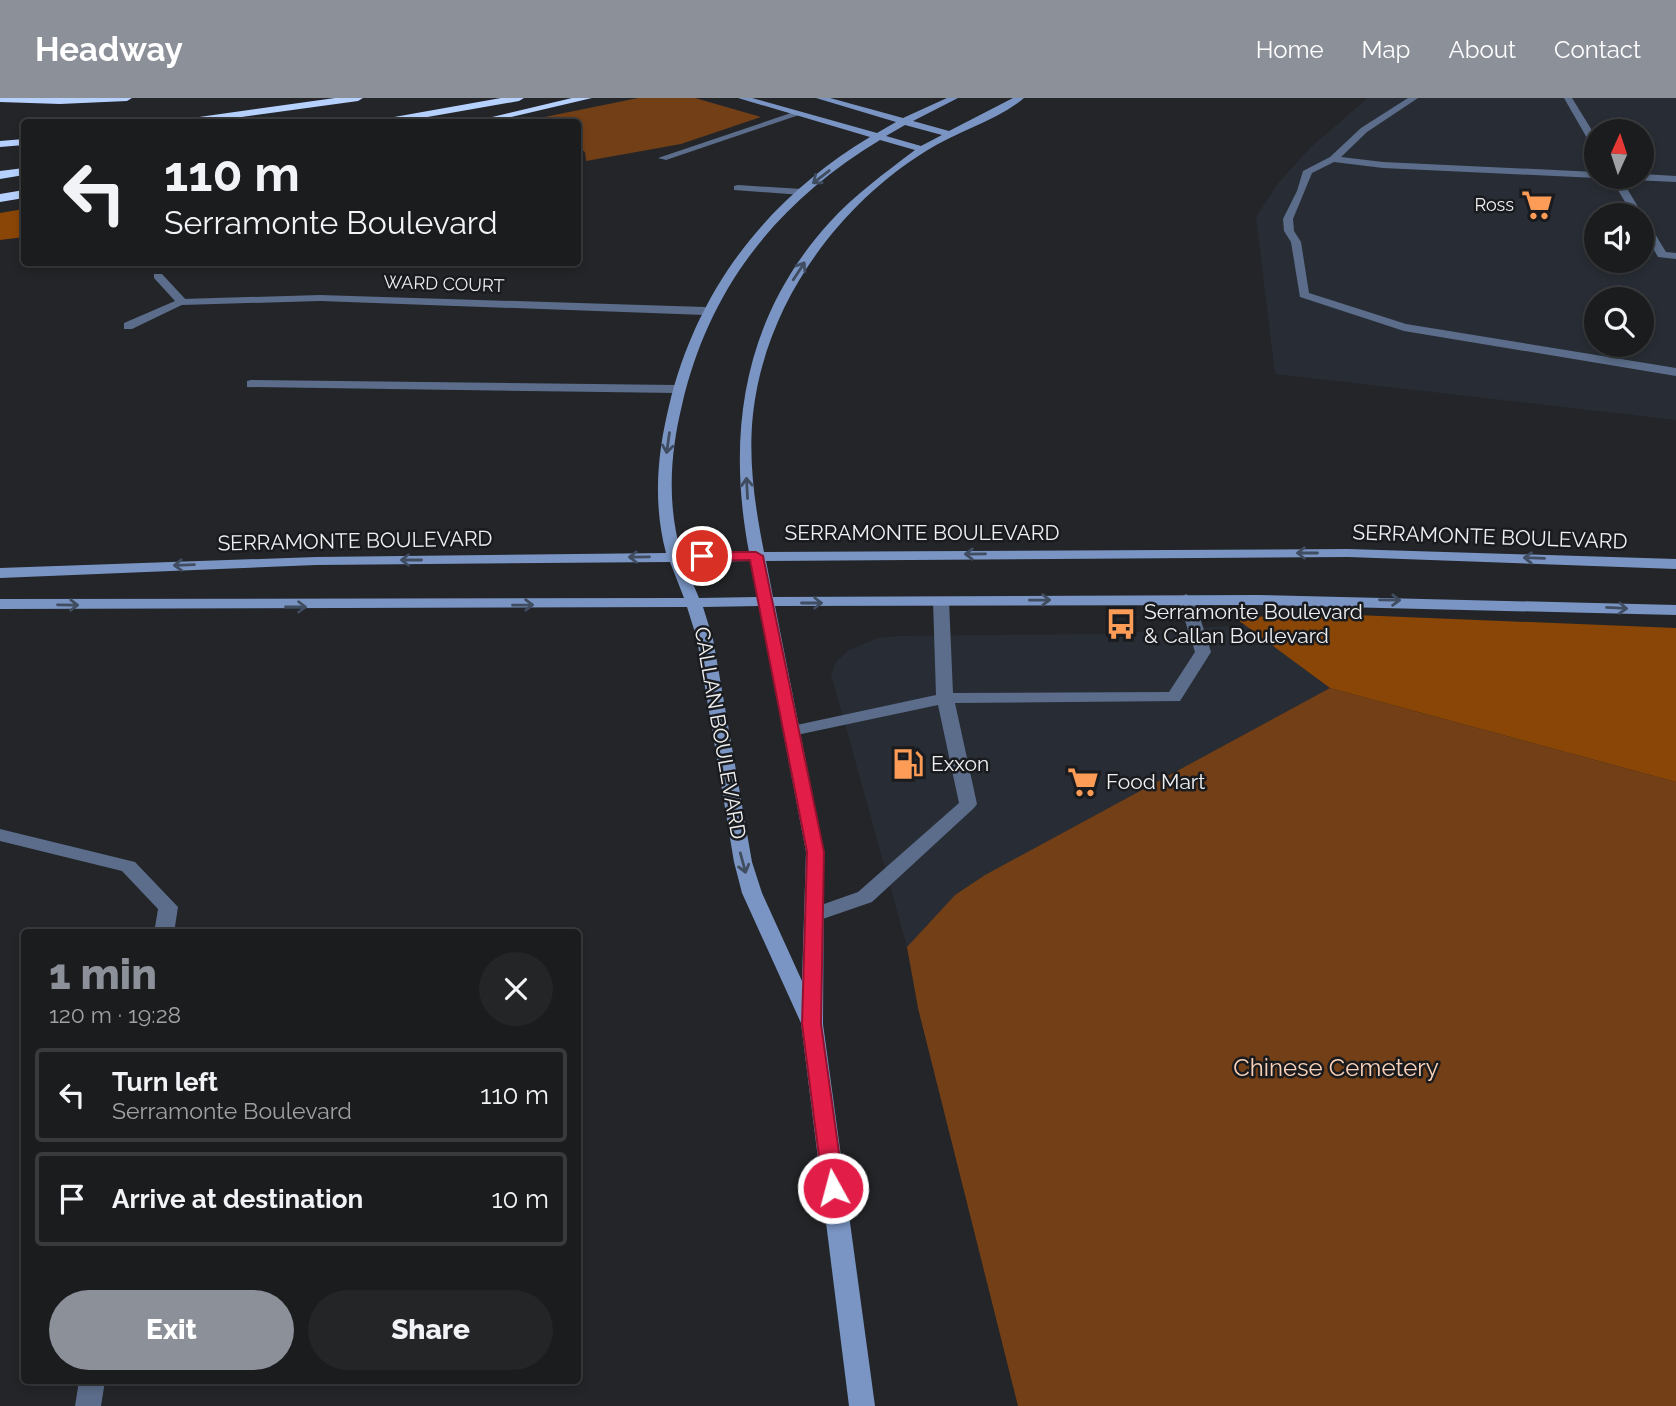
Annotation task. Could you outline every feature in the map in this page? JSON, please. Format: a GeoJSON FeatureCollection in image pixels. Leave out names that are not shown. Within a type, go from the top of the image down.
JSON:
{"type":"FeatureCollection","features":[{"type":"Feature","properties":{"kind":"highway"},"geometry":{"type":"LineString","coordinates":[[0,99],[60,101],[127,98]]}},
{"type":"Feature","properties":{"kind":"highway"},"geometry":{"type":"LineString","coordinates":[[206,119],[358,98]]}},
{"type":"Feature","properties":{"kind":"highway"},"geometry":{"type":"LineString","coordinates":[[400,119],[519,98]]}},
{"type":"Feature","properties":{"kind":"highway"},"geometry":{"type":"LineString","coordinates":[[491,119],[581,99]]}},
{"type":"Feature","properties":{"kind":"highway"},"geometry":{"type":"LineString","coordinates":[[0,144],[21,142]]}},
{"type":"Feature","properties":{"kind":"highway"},"geometry":{"type":"LineString","coordinates":[[0,175],[21,172]]}},
{"type":"Feature","properties":{"kind":"highway"},"geometry":{"type":"LineString","coordinates":[[0,198],[21,194]]}},
{"type":"Feature","properties":{"kind":"main road"},"geometry":{"type":"LineString","coordinates":[[741,98],[922,149]]}},
{"type":"Feature","properties":{"kind":"main road"},"geometry":{"type":"LineString","coordinates":[[820,98],[948,134]]}},
{"type":"Feature","properties":{"kind":"main road","name":"CALLAN BOULEVARD"},"geometry":{"type":"LineString","coordinates":[[812,1024],[752,893],[743,862],[705,639],[695,603],[675,557],[664,498],[668,443],[677,389],[693,338],[705,311],[740,257],[776,216],[803,192],[877,137],[954,98]]}},
{"type":"Feature","properties":{"kind":"main road","name":"CALLAN BOULEVARD"},"geometry":{"type":"LineString","coordinates":[[862,1406],[812,1024],[815,852],[749,514],[746,434],[751,392],[766,333],[800,268],[827,232],[858,200],[922,149],[1020,98]]}},
{"type":"Feature","properties":{"kind":"main road","name":"SERRAMONTE BOULEVARD"},"geometry":{"type":"LineString","coordinates":[[0,573],[294,561],[756,556],[1336,553],[1676,564]]}},
{"type":"Feature","properties":{"kind":"main road"},"geometry":{"type":"LineString","coordinates":[[0,604],[211,607],[1186,599],[1356,600],[1676,610]]}},
{"type":"Feature","properties":{"kind":"street"},"geometry":{"type":"LineString","coordinates":[[1414,98],[1364,130],[1333,159],[1308,171],[1288,219],[1289,231],[1296,242],[1304,295],[1404,327],[1676,372]]}},
{"type":"Feature","properties":{"kind":"street"},"geometry":{"type":"LineString","coordinates":[[1568,98],[1584,125]]}},
{"type":"Feature","properties":{"kind":"street"},"geometry":{"type":"LineString","coordinates":[[663,158],[797,114]]}},
{"type":"Feature","properties":{"kind":"street"},"geometry":{"type":"LineString","coordinates":[[1333,159],[1383,165],[1584,174]]}},
{"type":"Feature","properties":{"kind":"street"},"geometry":{"type":"LineString","coordinates":[[1654,178],[1676,179]]}},
{"type":"Feature","properties":{"kind":"street"},"geometry":{"type":"LineString","coordinates":[[738,188],[803,192]]}},
{"type":"Feature","properties":{"kind":"street"},"geometry":{"type":"LineString","coordinates":[[1654,241],[1662,255],[1676,256]]}},
{"type":"Feature","properties":{"kind":"street"},"geometry":{"type":"LineString","coordinates":[[128,326],[182,302],[158,276]]}},
{"type":"Feature","properties":{"kind":"street","name":"WARD COURT"},"geometry":{"type":"LineString","coordinates":[[182,302],[320,298],[705,311]]}},
{"type":"Feature","properties":{"kind":"street"},"geometry":{"type":"LineString","coordinates":[[251,384],[677,389]]}},
{"type":"Feature","properties":{"kind":"street"},"geometry":{"type":"LineString","coordinates":[[792,731],[945,698],[1174,697],[1203,652],[1186,599]]}},
{"type":"Feature","properties":{"kind":"street"},"geometry":{"type":"LineString","coordinates":[[814,915],[865,898],[968,804],[945,698],[941,601]]}},
{"type":"Feature","properties":{"kind":"street"},"geometry":{"type":"LineString","coordinates":[[0,835],[128,866],[168,907],[165,929]]}},
{"type":"Feature","properties":{"kind":"street"},"geometry":{"type":"LineString","coordinates":[[88,1406],[92,1384]]}},
{"type":"Feature","properties":{"kind":"shaded area"},"geometry":{"type":"Polygon","coordinates":[[[1368,98],[1676,98],[1676,420],[1275,374],[1256,217],[1279,182],[1311,147],[1368,98]]]}},
{"type":"Feature","properties":{"kind":"shaded area"},"geometry":{"type":"Polygon","coordinates":[[[21,210],[21,237],[0,240],[0,213],[21,210]]]}},
{"type":"Feature","properties":{"kind":"shaded area"},"geometry":{"type":"Polygon","coordinates":[[[1356,615],[1676,628],[1676,782],[1330,688],[1234,617],[1356,615]]]}},
{"type":"Feature","properties":{"kind":"shaded area"},"geometry":{"type":"Polygon","coordinates":[[[1245,625],[1330,688],[985,875],[955,895],[907,947],[831,674],[836,662],[849,650],[878,638],[897,636],[1104,634],[1245,625]]]}},
{"type":"Feature","properties":{"kind":"green space"},"geometry":{"type":"Polygon","coordinates":[[[638,98],[695,98],[761,117],[681,144],[586,161],[585,152],[581,149],[581,119],[535,119],[638,98]]]}},
{"type":"Feature","properties":{"kind":"green space","name":"Chinese Cemetery"},"geometry":{"type":"Polygon","coordinates":[[[1330,688],[1676,782],[1676,1406],[1018,1406],[918,1008],[907,947],[955,895],[985,875],[1330,688]]]}},
{"type":"Feature","properties":{"kind":"place","name":"Ross"},"geometry":{"type":"Point","coordinates":[1537,205]}},
{"type":"Feature","properties":{"kind":"place","name":"Serramonte Boulevard & Callan Boulevard"},"geometry":{"type":"Point","coordinates":[1121,624]}},
{"type":"Feature","properties":{"kind":"place","name":"Exxon"},"geometry":{"type":"Point","coordinates":[908,764]}},
{"type":"Feature","properties":{"kind":"place","name":"Food Mart"},"geometry":{"type":"Point","coordinates":[1083,782]}},
{"type":"Feature","properties":{"kind":"route"},"geometry":{"type":"LineString","coordinates":[[702,556],[756,556],[774,642],[815,852],[812,1024],[833,1188]]}}]}
